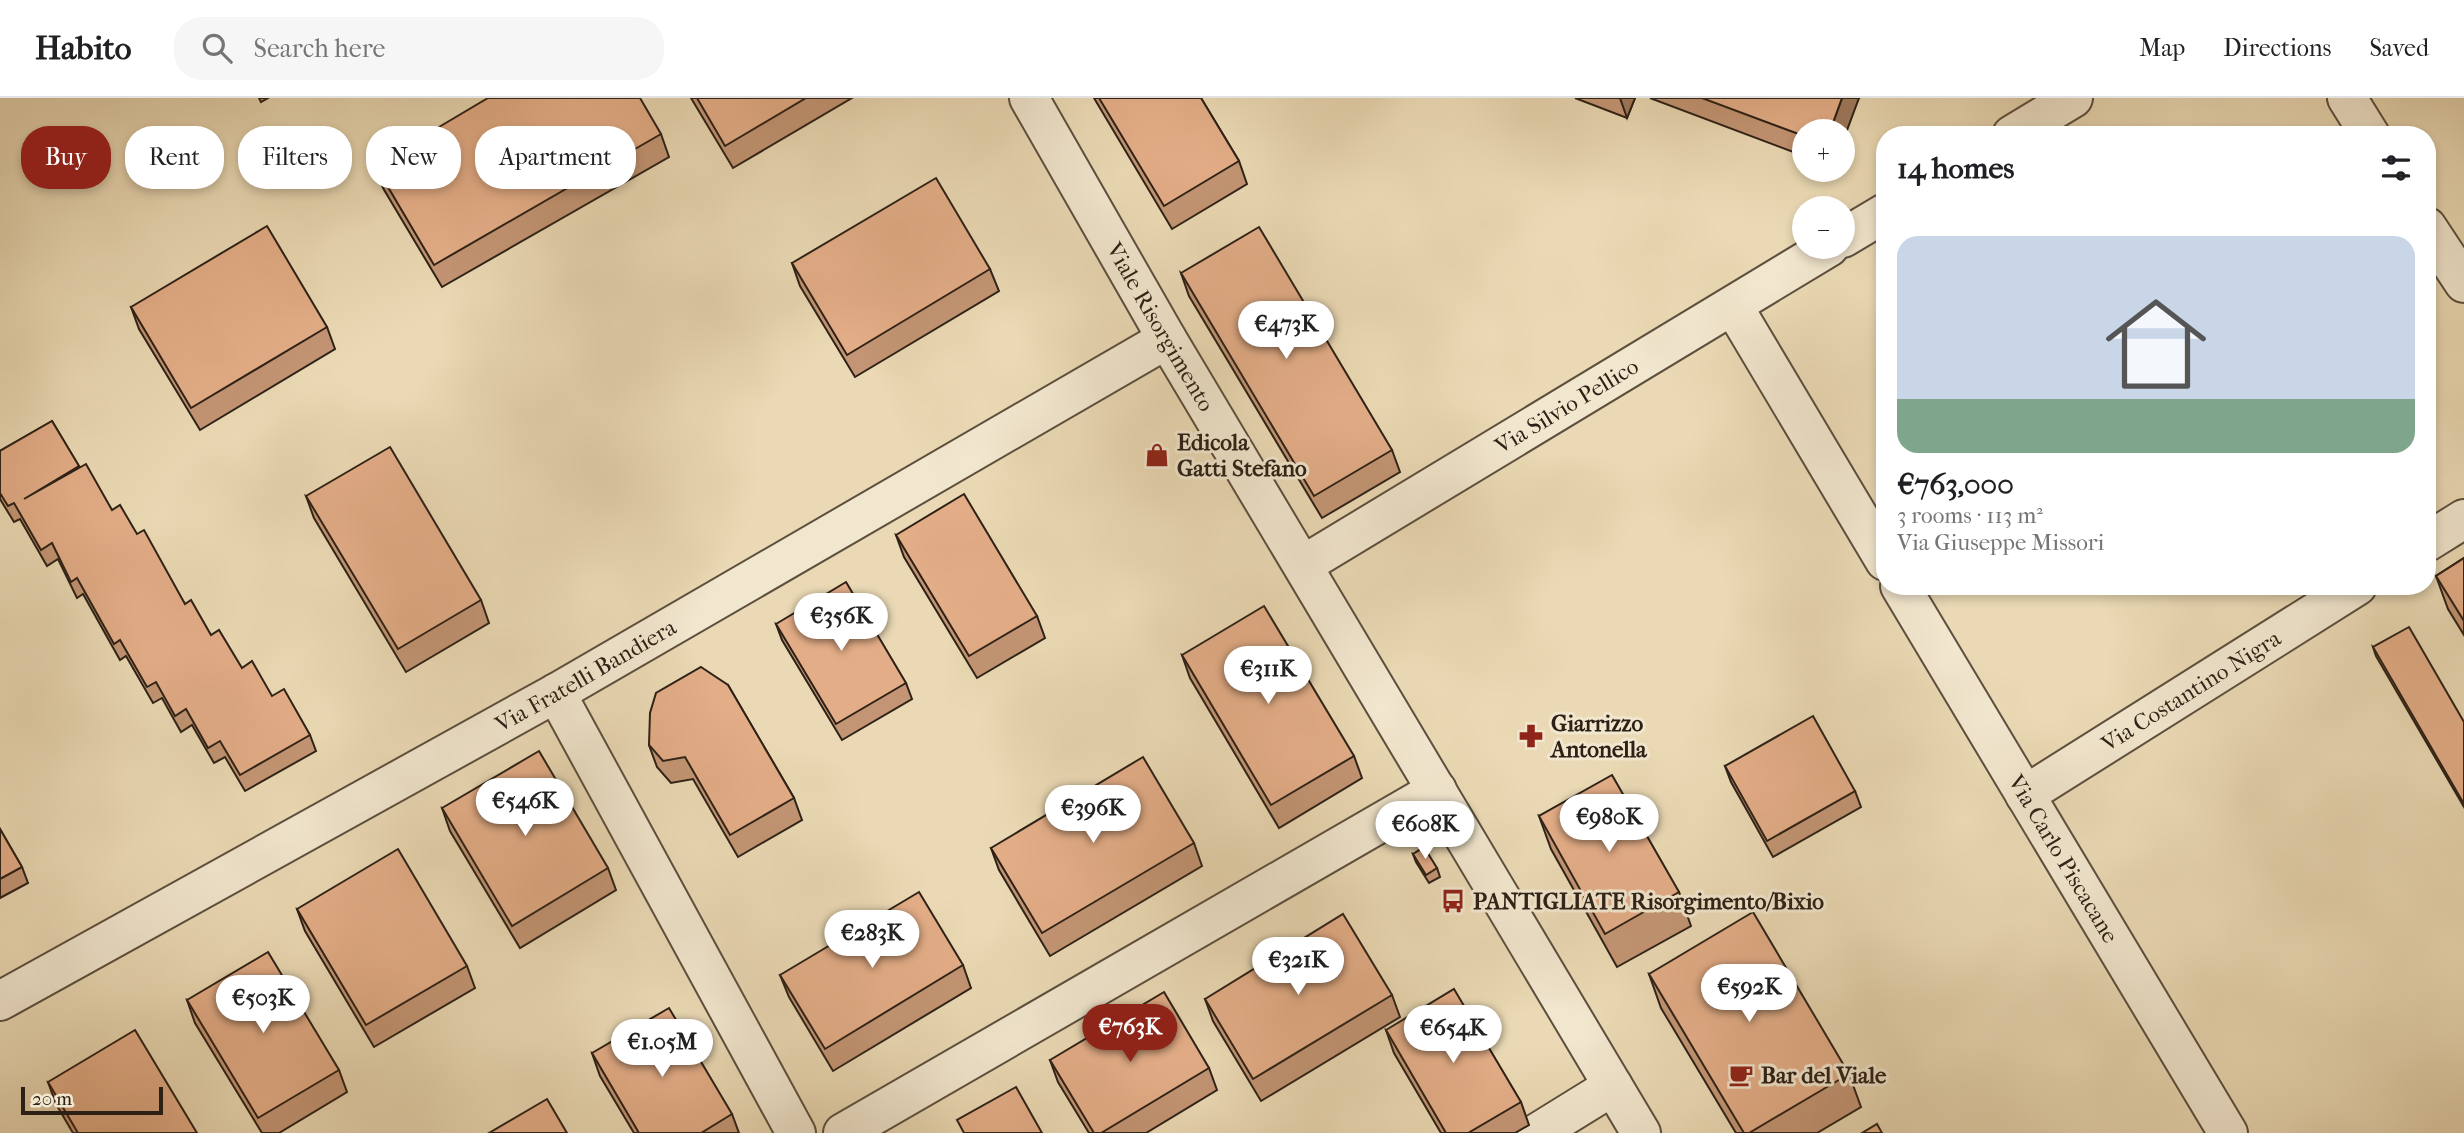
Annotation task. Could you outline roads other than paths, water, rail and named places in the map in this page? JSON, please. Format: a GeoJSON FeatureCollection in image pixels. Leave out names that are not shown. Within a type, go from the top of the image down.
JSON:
{"type":"FeatureCollection","features":[{"type":"Feature","properties":{"kind":"street","name":"Viale Risorgimento"},"geometry":{"type":"LineString","coordinates":[[1029,98],[1167,339],[1641,1133]]}},
{"type":"Feature","properties":{"kind":"street"},"geometry":{"type":"LineString","coordinates":[[2027,126],[2073,98]]}},
{"type":"Feature","properties":{"kind":"street"},"geometry":{"type":"LineString","coordinates":[[2347,98],[2364,126]]}},
{"type":"Feature","properties":{"kind":"street"},"geometry":{"type":"LineString","coordinates":[[1855,231],[1876,218]]}},
{"type":"Feature","properties":{"kind":"street"},"geometry":{"type":"LineString","coordinates":[[2436,241],[2464,283]]}},
{"type":"Feature","properties":{"kind":"street","name":"Via Silvio Pellico"},"geometry":{"type":"LineString","coordinates":[[1303,565],[1809,259]]}},
{"type":"Feature","properties":{"kind":"street"},"geometry":{"type":"LineString","coordinates":[[1733,306],[1876,546]]}},
{"type":"Feature","properties":{"kind":"street","name":"Via Fratelli Bandiera"},"geometry":{"type":"LineString","coordinates":[[0,1001],[556,693],[1167,339]]}},
{"type":"Feature","properties":{"kind":"street"},"geometry":{"type":"LineString","coordinates":[[2436,536],[2464,519]]}},
{"type":"Feature","properties":{"kind":"street","name":"Via Carlo Piscacane"},"geometry":{"type":"LineString","coordinates":[[1905,595],[2228,1133]]}},
{"type":"Feature","properties":{"kind":"street","name":"Via Costantino Nigra"},"geometry":{"type":"LineString","coordinates":[[2025,795],[2343,595]]}},
{"type":"Feature","properties":{"kind":"street"},"geometry":{"type":"LineString","coordinates":[[556,693],[796,1133]]}},
{"type":"Feature","properties":{"kind":"street"},"geometry":{"type":"LineString","coordinates":[[843,1133],[1437,790]]}},
{"type":"Feature","properties":{"kind":"street"},"geometry":{"type":"LineString","coordinates":[[1537,1133],[1613,1086]]}},
{"type":"Feature","properties":{"kind":"place","name":"Edicola Gatti Stefano"},"geometry":{"type":"Point","coordinates":[1157,455]}},
{"type":"Feature","properties":{"kind":"place","name":"Giarrizzo Antonella"},"geometry":{"type":"Point","coordinates":[1531,736]}},
{"type":"Feature","properties":{"kind":"place","name":"PANTIGLIATE Risorgimento/Bixio"},"geometry":{"type":"Point","coordinates":[1453,901]}},
{"type":"Feature","properties":{"kind":"place","name":"Bar del Viale"},"geometry":{"type":"Point","coordinates":[1741,1075]}}]}
